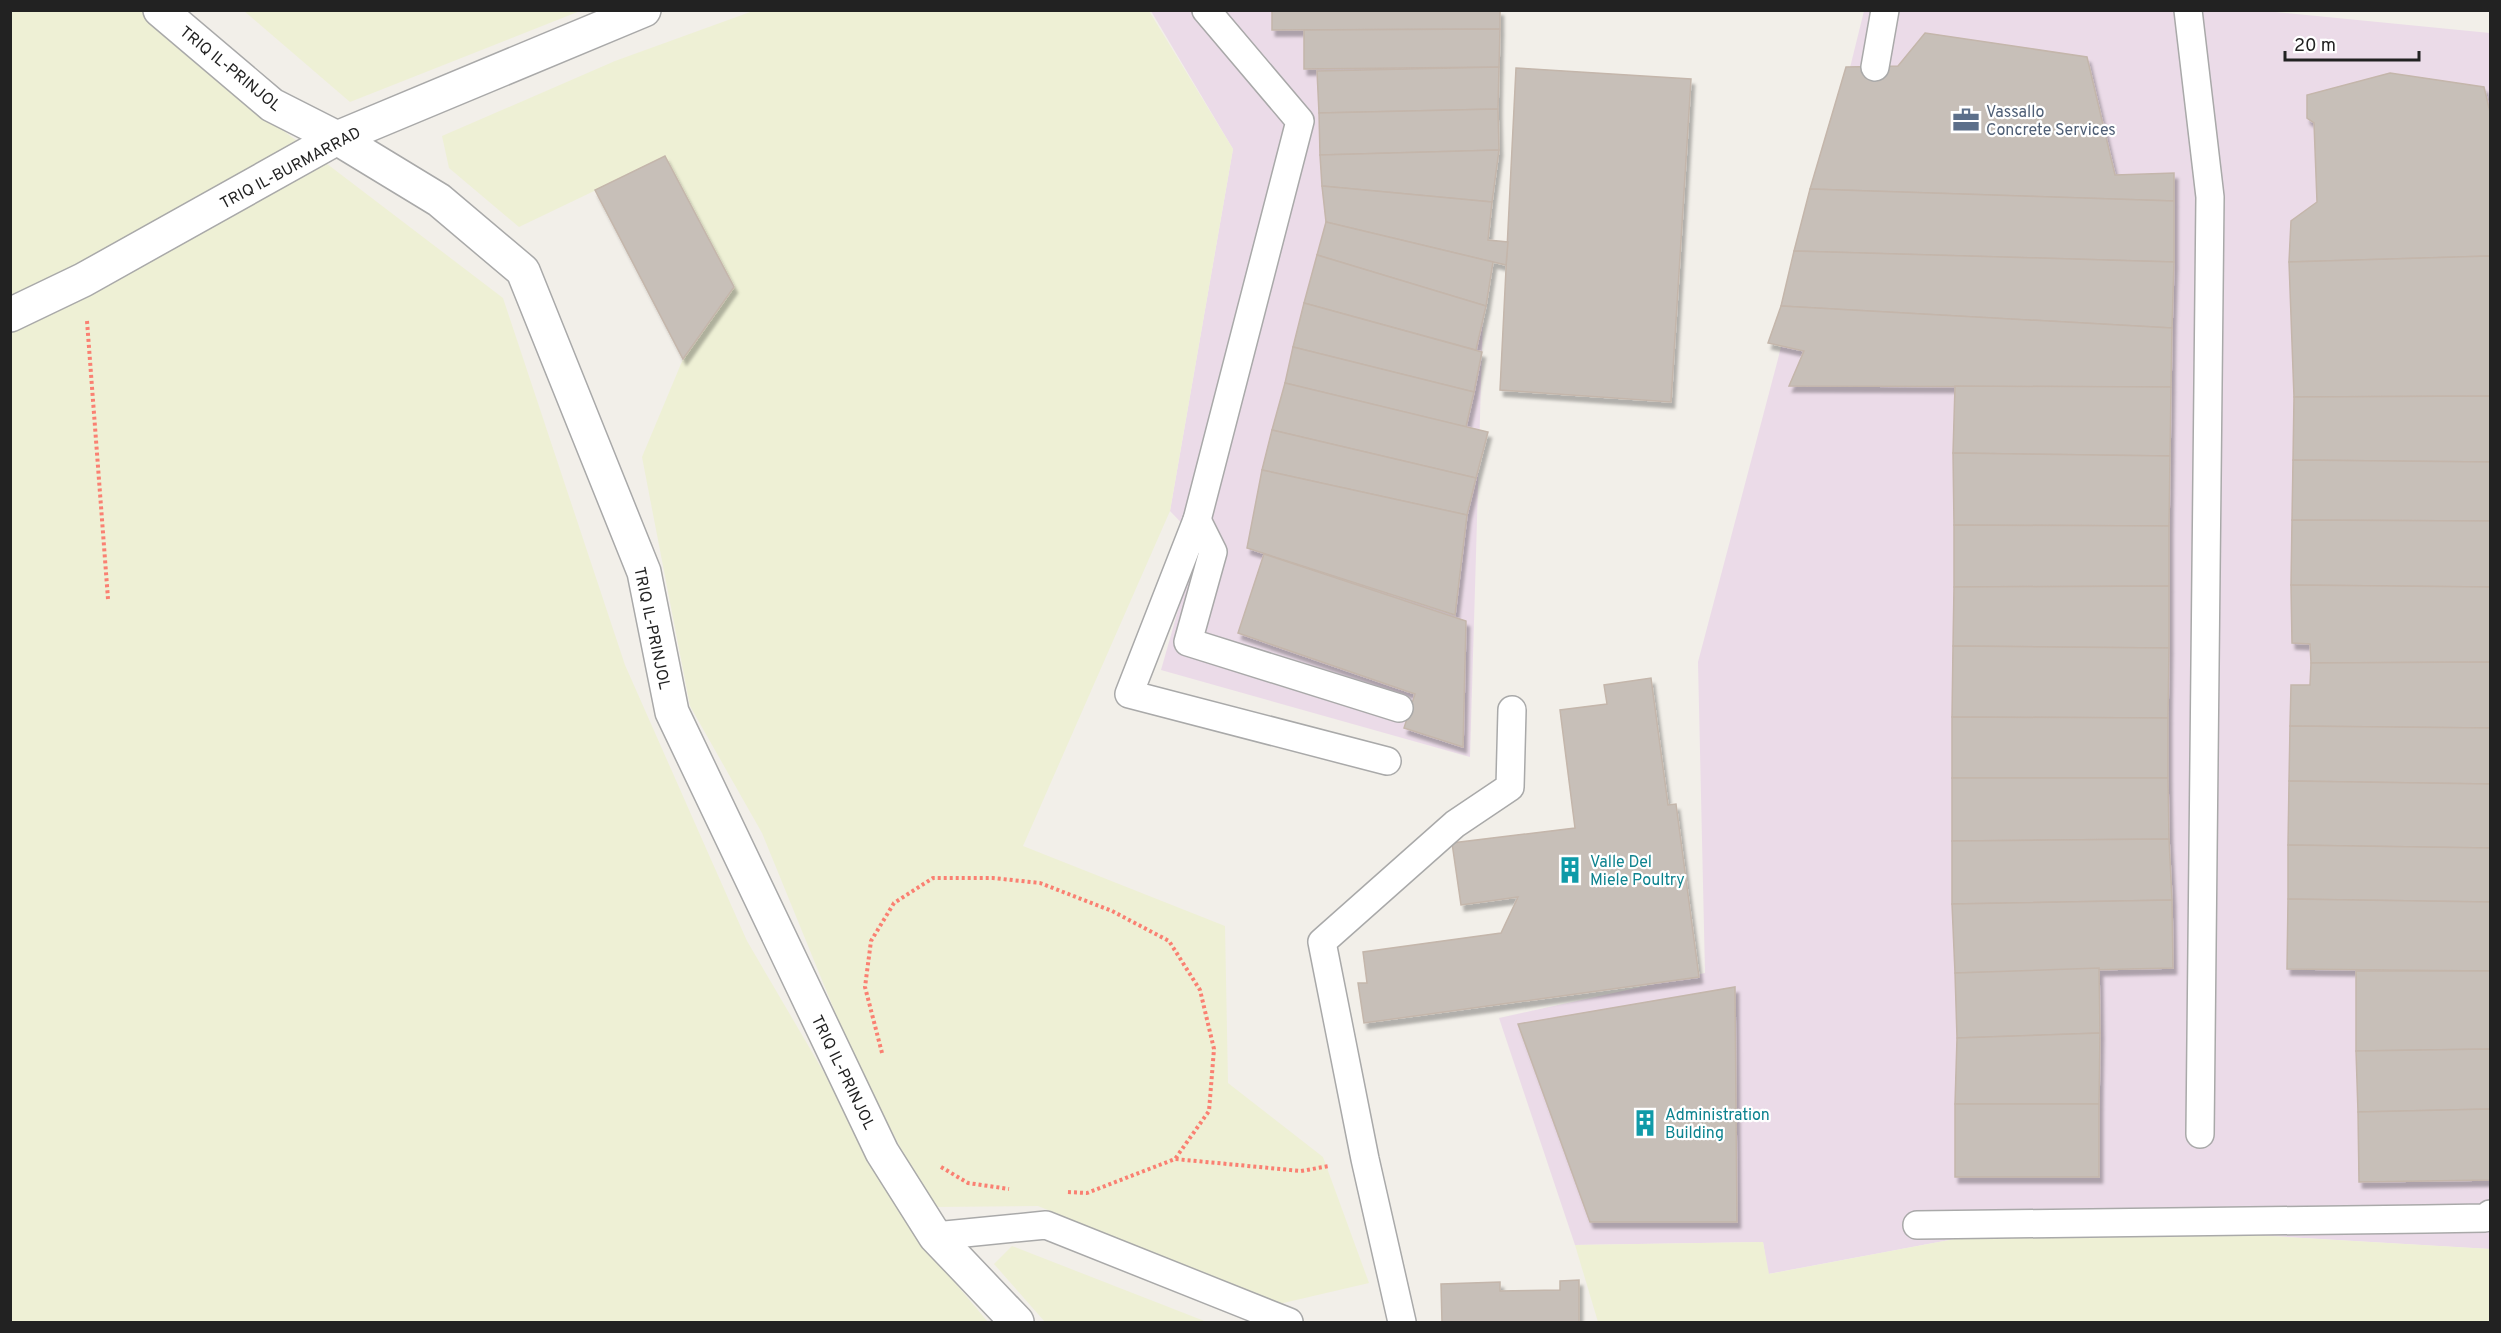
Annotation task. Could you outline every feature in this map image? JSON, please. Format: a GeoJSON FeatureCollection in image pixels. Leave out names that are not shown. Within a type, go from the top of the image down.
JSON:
{"type":"FeatureCollection","features":[{"type":"Feature","properties":{"kind":"street","name":"TRIQ IL-PRINJOL"},"geometry":{"type":"LineString","coordinates":[[160,10],[272,105],[337,138],[439,200],[523,271],[644,572],[672,712],[882,1152],[936,1236],[1017,1323]]}},
{"type":"Feature","properties":{"kind":"street","name":"TRIQ IL-BURMARRAD"},"geometry":{"type":"LineString","coordinates":[[10,315],[83,280],[337,138],[644,10]]}},
{"type":"Feature","properties":{"kind":"lane"},"geometry":{"type":"LineString","coordinates":[[1206,10],[1300,121],[1197,520],[1129,694],[1387,761]]}},
{"type":"Feature","properties":{"kind":"lane"},"geometry":{"type":"LineString","coordinates":[[1875,67],[1885,10]]}},
{"type":"Feature","properties":{"kind":"lane"},"geometry":{"type":"LineString","coordinates":[[2188,10],[2210,197],[2200,1134]]}},
{"type":"Feature","properties":{"kind":"lane"},"geometry":{"type":"LineString","coordinates":[[1197,520],[1214,552],[1188,642],[1399,708]]}},
{"type":"Feature","properties":{"kind":"lane"},"geometry":{"type":"LineString","coordinates":[[1402,1323],[1365,1159],[1322,942],[1455,824],[1510,787],[1512,710]]}},
{"type":"Feature","properties":{"kind":"lane"},"geometry":{"type":"LineString","coordinates":[[1917,1225],[2485,1218],[2490,1214]]}},
{"type":"Feature","properties":{"kind":"lane"},"geometry":{"type":"LineString","coordinates":[[936,1236],[1046,1225],[1288,1323]]}},
{"type":"Feature","properties":{"kind":"path"},"geometry":{"type":"LineString","coordinates":[[83,280],[108,599]]}},
{"type":"Feature","properties":{"kind":"path"},"geometry":{"type":"LineString","coordinates":[[886,1063],[865,987],[871,940],[894,903],[933,878],[993,878],[1040,883],[1112,911],[1169,941],[1200,990],[1214,1049],[1209,1110],[1175,1160]]}},
{"type":"Feature","properties":{"kind":"path"},"geometry":{"type":"LineString","coordinates":[[1063,1192],[1087,1193],[1175,1160],[1301,1171],[1365,1159]]}},
{"type":"Feature","properties":{"kind":"path"},"geometry":{"type":"LineString","coordinates":[[932,1162],[968,1183],[1015,1190]]}},
{"type":"Feature","properties":{"kind":"shaded area"},"geometry":{"type":"Polygon","coordinates":[[[2255,10],[2490,33],[2490,1249],[2168,1230],[1960,1238],[1768,1274],[1763,1242],[1575,1245],[1499,1018],[1705,973],[1698,662],[1778,359],[1864,11],[2255,10]]]}},
{"type":"Feature","properties":{"kind":"shaded area"},"geometry":{"type":"Polygon","coordinates":[[[1151,11],[1492,11],[1470,757],[1161,670],[1198,540],[1170,511],[1233,149],[1151,11]]]}},
{"type":"Feature","properties":{"kind":"green space"},"geometry":{"type":"Polygon","coordinates":[[[10,11],[142,11],[251,106],[503,298],[625,665],[747,941],[929,1252],[988,1322],[11,1322],[10,11]]]}},
{"type":"Feature","properties":{"kind":"green space"},"geometry":{"type":"Polygon","coordinates":[[[244,11],[580,11],[350,102],[244,11]]]}},
{"type":"Feature","properties":{"kind":"green space"},"geometry":{"type":"Polygon","coordinates":[[[753,11],[1149,11],[1233,149],[1170,511],[1023,846],[1225,926],[1228,1083],[1323,1157],[1369,1283],[1279,1304],[1038,1206],[931,1207],[853,1056],[762,833],[690,706],[642,457],[683,359],[734,287],[665,157],[519,227],[449,168],[442,136],[615,61],[753,11]]]}},
{"type":"Feature","properties":{"kind":"green space"},"geometry":{"type":"Polygon","coordinates":[[[2168,1230],[2490,1249],[2490,1322],[1598,1322],[1575,1245],[1763,1242],[1769,1274],[1960,1238],[2168,1230]]]}},
{"type":"Feature","properties":{"kind":"green space"},"geometry":{"type":"Polygon","coordinates":[[[1012,1246],[1207,1322],[1045,1322],[994,1264],[1012,1246]]]}},
{"type":"Feature","properties":{"kind":"building"},"geometry":{"type":"Polygon","coordinates":[[[1272,10],[1500,10],[1500,29],[1272,30],[1272,10]]]}},
{"type":"Feature","properties":{"kind":"building"},"geometry":{"type":"Polygon","coordinates":[[[1500,29],[1499,67],[1304,69],[1304,30],[1500,29]]]}},
{"type":"Feature","properties":{"kind":"building","name":"Vassallo Concrete Services"},"geometry":{"type":"Polygon","coordinates":[[[1925,33],[2087,57],[2115,175],[2174,173],[2174,201],[1810,189],[1846,67],[1898,66],[1925,33]]]}},
{"type":"Feature","properties":{"kind":"building"},"geometry":{"type":"Polygon","coordinates":[[[1499,67],[1498,109],[1319,113],[1317,71],[1499,67]]]}},
{"type":"Feature","properties":{"kind":"building"},"geometry":{"type":"Polygon","coordinates":[[[1516,68],[1691,79],[1671,402],[1500,390],[1516,68]]]}},
{"type":"Feature","properties":{"kind":"building"},"geometry":{"type":"Polygon","coordinates":[[[2390,73],[2484,87],[2490,112],[2490,256],[2289,262],[2291,221],[2317,202],[2314,123],[2307,118],[2307,95],[2390,73]]]}},
{"type":"Feature","properties":{"kind":"building"},"geometry":{"type":"Polygon","coordinates":[[[1498,109],[1499,150],[1320,155],[1319,113],[1498,109]]]}},
{"type":"Feature","properties":{"kind":"building"},"geometry":{"type":"Polygon","coordinates":[[[1499,150],[1492,202],[1322,186],[1320,155],[1499,150]]]}},
{"type":"Feature","properties":{"kind":"building"},"geometry":{"type":"Polygon","coordinates":[[[665,156],[734,287],[683,359],[595,190],[665,156]]]}},
{"type":"Feature","properties":{"kind":"building"},"geometry":{"type":"Polygon","coordinates":[[[1322,186],[1492,202],[1488,240],[1508,242],[1506,265],[1326,222],[1322,186]]]}},
{"type":"Feature","properties":{"kind":"building"},"geometry":{"type":"Polygon","coordinates":[[[1810,189],[2174,201],[2174,262],[1794,251],[1810,189]]]}},
{"type":"Feature","properties":{"kind":"building"},"geometry":{"type":"Polygon","coordinates":[[[1326,222],[1493,262],[1486,306],[1317,255],[1326,222]]]}},
{"type":"Feature","properties":{"kind":"building"},"geometry":{"type":"Polygon","coordinates":[[[1794,251],[2174,262],[2172,328],[1781,306],[1794,251]]]}},
{"type":"Feature","properties":{"kind":"building"},"geometry":{"type":"Polygon","coordinates":[[[1317,255],[1486,306],[1476,350],[1304,303],[1317,255]]]}},
{"type":"Feature","properties":{"kind":"building"},"geometry":{"type":"Polygon","coordinates":[[[2490,256],[2490,396],[2294,397],[2289,262],[2490,256]]]}},
{"type":"Feature","properties":{"kind":"building"},"geometry":{"type":"Polygon","coordinates":[[[1304,303],[1482,352],[1474,392],[1293,347],[1304,303]]]}},
{"type":"Feature","properties":{"kind":"building"},"geometry":{"type":"Polygon","coordinates":[[[1781,306],[2172,328],[2171,387],[1789,386],[1804,351],[1768,343],[1781,306]]]}},
{"type":"Feature","properties":{"kind":"building"},"geometry":{"type":"Polygon","coordinates":[[[1293,347],[1474,392],[1466,427],[1285,383],[1293,347]]]}},
{"type":"Feature","properties":{"kind":"building"},"geometry":{"type":"Polygon","coordinates":[[[1285,383],[1488,432],[1476,478],[1272,430],[1285,383]]]}},
{"type":"Feature","properties":{"kind":"building"},"geometry":{"type":"Polygon","coordinates":[[[1955,386],[2171,387],[2170,456],[1953,453],[1955,386]]]}},
{"type":"Feature","properties":{"kind":"building"},"geometry":{"type":"Polygon","coordinates":[[[2490,396],[2490,462],[2293,460],[2294,397],[2490,396]]]}},
{"type":"Feature","properties":{"kind":"building"},"geometry":{"type":"Polygon","coordinates":[[[1272,430],[1476,478],[1467,515],[1262,470],[1272,430]]]}},
{"type":"Feature","properties":{"kind":"building"},"geometry":{"type":"Polygon","coordinates":[[[1953,453],[2170,456],[2169,526],[1954,525],[1953,453]]]}},
{"type":"Feature","properties":{"kind":"building"},"geometry":{"type":"Polygon","coordinates":[[[2293,460],[2490,462],[2490,521],[2292,520],[2293,460]]]}},
{"type":"Feature","properties":{"kind":"building"},"geometry":{"type":"Polygon","coordinates":[[[1262,470],[1467,515],[1455,615],[1247,548],[1262,470]]]}},
{"type":"Feature","properties":{"kind":"building"},"geometry":{"type":"Polygon","coordinates":[[[2292,520],[2490,521],[2490,587],[2291,585],[2292,520]]]}},
{"type":"Feature","properties":{"kind":"building"},"geometry":{"type":"Polygon","coordinates":[[[1954,525],[2169,526],[2169,586],[1954,587],[1954,525]]]}},
{"type":"Feature","properties":{"kind":"building"},"geometry":{"type":"Polygon","coordinates":[[[1264,554],[1466,621],[1463,747],[1404,728],[1415,694],[1238,633],[1264,554]]]}},
{"type":"Feature","properties":{"kind":"building"},"geometry":{"type":"Polygon","coordinates":[[[2291,585],[2490,587],[2490,662],[2311,663],[2310,644],[2292,643],[2291,585]]]}},
{"type":"Feature","properties":{"kind":"building"},"geometry":{"type":"Polygon","coordinates":[[[2169,586],[2169,648],[1953,646],[1954,587],[2169,586]]]}},
{"type":"Feature","properties":{"kind":"building"},"geometry":{"type":"Polygon","coordinates":[[[1953,646],[2169,648],[2168,718],[1952,717],[1953,646]]]}},
{"type":"Feature","properties":{"kind":"building"},"geometry":{"type":"Polygon","coordinates":[[[2490,662],[2490,728],[2290,726],[2291,685],[2310,685],[2311,663],[2490,662]]]}},
{"type":"Feature","properties":{"kind":"building","name":"Valle Del Miele Poultry"},"geometry":{"type":"Polygon","coordinates":[[[1651,678],[1668,805],[1676,804],[1699,977],[1364,1023],[1358,983],[1367,983],[1363,952],[1501,933],[1518,897],[1461,905],[1452,843],[1575,828],[1560,710],[1607,704],[1604,685],[1651,678]]]}},
{"type":"Feature","properties":{"kind":"building"},"geometry":{"type":"Polygon","coordinates":[[[1952,717],[2168,718],[2168,778],[1952,778],[1952,717]]]}},
{"type":"Feature","properties":{"kind":"building"},"geometry":{"type":"Polygon","coordinates":[[[2290,726],[2490,728],[2490,784],[2289,781],[2290,726]]]}},
{"type":"Feature","properties":{"kind":"building"},"geometry":{"type":"Polygon","coordinates":[[[1952,778],[2168,778],[2169,839],[1952,841],[1952,778]]]}},
{"type":"Feature","properties":{"kind":"building"},"geometry":{"type":"Polygon","coordinates":[[[2289,781],[2490,784],[2490,848],[2288,845],[2289,781]]]}},
{"type":"Feature","properties":{"kind":"building"},"geometry":{"type":"Polygon","coordinates":[[[2169,839],[2172,900],[1952,904],[1952,841],[2169,839]]]}},
{"type":"Feature","properties":{"kind":"building"},"geometry":{"type":"Polygon","coordinates":[[[2288,845],[2490,848],[2490,902],[2288,899],[2288,845]]]}},
{"type":"Feature","properties":{"kind":"building"},"geometry":{"type":"Polygon","coordinates":[[[2288,899],[2490,902],[2490,971],[2287,969],[2288,899]]]}},
{"type":"Feature","properties":{"kind":"building"},"geometry":{"type":"Polygon","coordinates":[[[2172,900],[2173,968],[1955,973],[1952,904],[2172,900]]]}},
{"type":"Feature","properties":{"kind":"building"},"geometry":{"type":"Polygon","coordinates":[[[2099,968],[2100,1033],[1957,1038],[1955,973],[2099,968]]]}},
{"type":"Feature","properties":{"kind":"building"},"geometry":{"type":"Polygon","coordinates":[[[2356,971],[2490,971],[2490,1049],[2356,1051],[2356,971]]]}},
{"type":"Feature","properties":{"kind":"building","name":"Administration Building"},"geometry":{"type":"Polygon","coordinates":[[[1735,987],[1737,1222],[1590,1222],[1518,1024],[1735,987]]]}},
{"type":"Feature","properties":{"kind":"building"},"geometry":{"type":"Polygon","coordinates":[[[2100,1033],[2099,1104],[1955,1104],[1957,1038],[2100,1033]]]}},
{"type":"Feature","properties":{"kind":"building"},"geometry":{"type":"Polygon","coordinates":[[[2490,1049],[2490,1109],[2358,1112],[2356,1051],[2490,1049]]]}},
{"type":"Feature","properties":{"kind":"building"},"geometry":{"type":"Polygon","coordinates":[[[1955,1104],[2099,1104],[2099,1177],[1955,1177],[1955,1104]]]}},
{"type":"Feature","properties":{"kind":"building"},"geometry":{"type":"Polygon","coordinates":[[[2490,1109],[2490,1180],[2359,1182],[2358,1112],[2490,1109]]]}},
{"type":"Feature","properties":{"kind":"building"},"geometry":{"type":"Polygon","coordinates":[[[1579,1280],[1579,1322],[1442,1322],[1441,1284],[1500,1282],[1500,1291],[1560,1290],[1560,1281],[1579,1280]]]}},
{"type":"Feature","properties":{"kind":"place","name":"Vassallo Concrete Services"},"geometry":{"type":"Point","coordinates":[1966,120]}},
{"type":"Feature","properties":{"kind":"place","name":"Valle Del Miele Poultry"},"geometry":{"type":"Point","coordinates":[1570,870]}},
{"type":"Feature","properties":{"kind":"place","name":"Administration Building"},"geometry":{"type":"Point","coordinates":[1645,1123]}}]}
